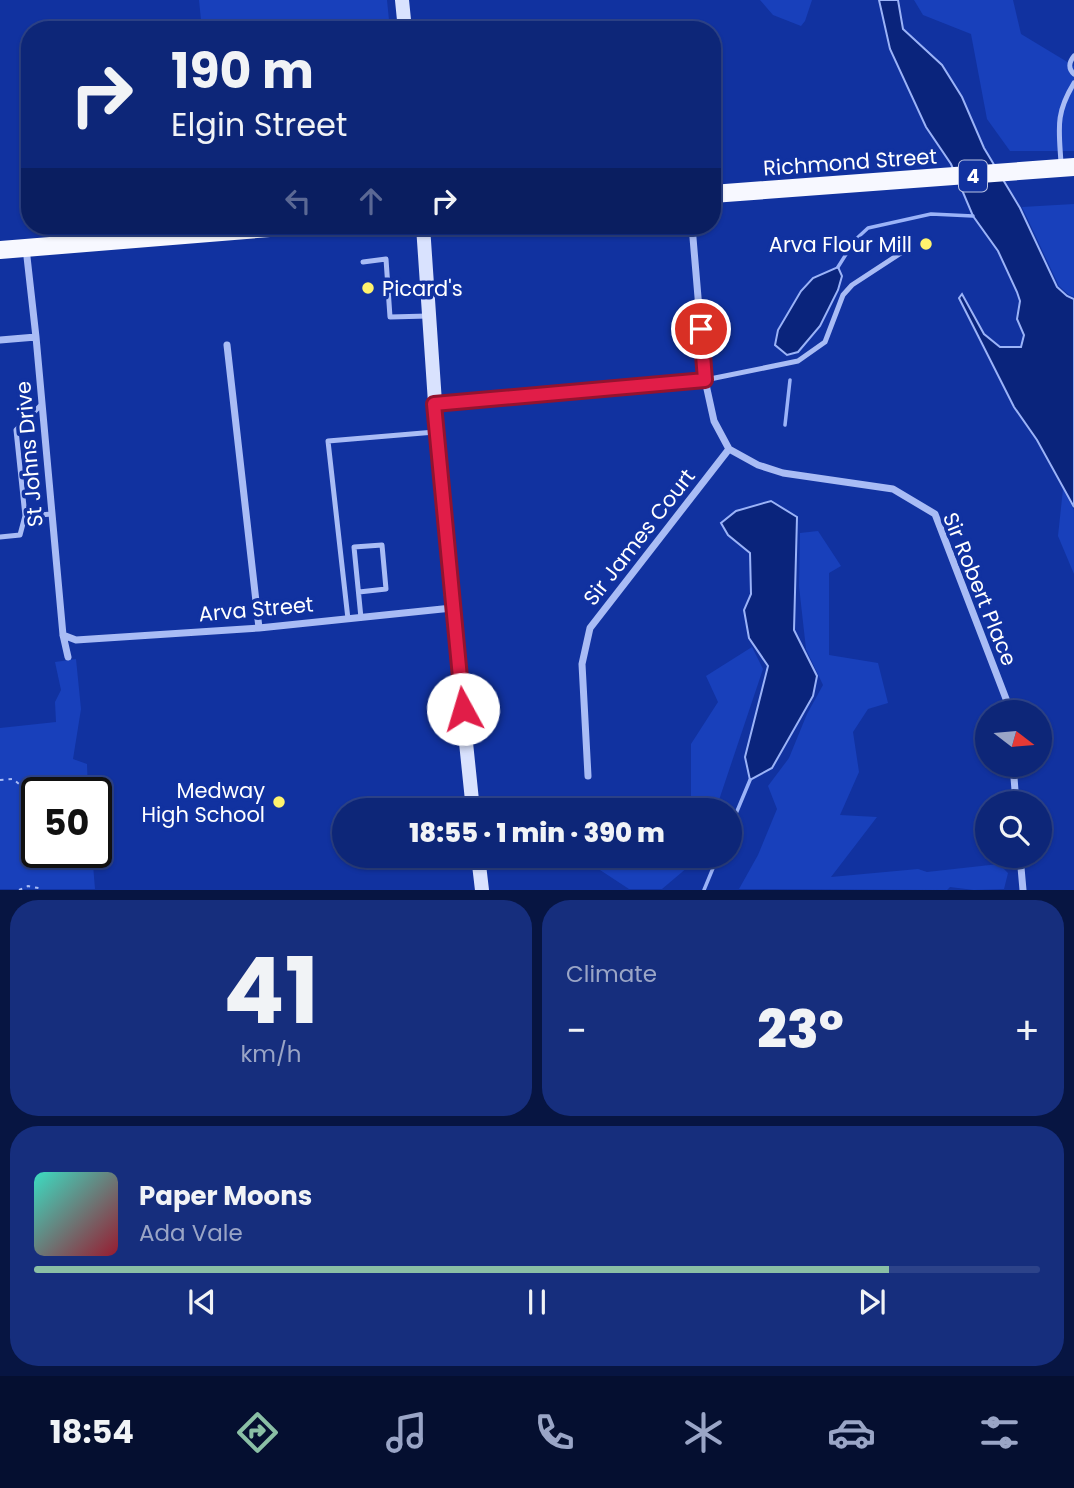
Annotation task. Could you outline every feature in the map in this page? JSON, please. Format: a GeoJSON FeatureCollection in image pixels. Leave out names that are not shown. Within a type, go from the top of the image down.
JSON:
{"type":"FeatureCollection","features":[{"type":"Feature","properties":{"kind":"main road"},"geometry":{"type":"LineString","coordinates":[[402,0],[404,21]]}},
{"type":"Feature","properties":{"kind":"main road","name":"Richmond Street"},"geometry":{"type":"LineString","coordinates":[[721,193],[1068,168]]}},
{"type":"Feature","properties":{"kind":"main road"},"geometry":{"type":"LineString","coordinates":[[0,250],[185,235]]}},
{"type":"Feature","properties":{"kind":"main road"},"geometry":{"type":"LineString","coordinates":[[424,235],[436,432],[472,798]]}},
{"type":"Feature","properties":{"kind":"main road"},"geometry":{"type":"LineString","coordinates":[[479,868],[482,890]]}},
{"type":"Feature","properties":{"kind":"street"},"geometry":{"type":"LineString","coordinates":[[693,235],[705,380],[714,421],[729,449]]}},
{"type":"Feature","properties":{"kind":"street","name":"St Johns Drive"},"geometry":{"type":"LineString","coordinates":[[26,248],[63,635],[68,657]]}},
{"type":"Feature","properties":{"kind":"street"},"geometry":{"type":"LineString","coordinates":[[0,340],[36,337]]}},
{"type":"Feature","properties":{"kind":"street"},"geometry":{"type":"LineString","coordinates":[[228,345],[258,628]]}},
{"type":"Feature","properties":{"kind":"street"},"geometry":{"type":"LineString","coordinates":[[434,404],[705,380]]}},
{"type":"Feature","properties":{"kind":"street","name":"Sir Robert Place"},"geometry":{"type":"LineString","coordinates":[[729,449],[758,465],[783,473],[893,489],[935,514],[1006,700]]}},
{"type":"Feature","properties":{"kind":"street","name":"Sir James Court"},"geometry":{"type":"LineString","coordinates":[[588,776],[582,664],[590,628],[729,449]]}},
{"type":"Feature","properties":{"kind":"street","name":"Arva Street"},"geometry":{"type":"LineString","coordinates":[[63,635],[76,640],[258,628],[452,608]]}},
{"type":"Feature","properties":{"kind":"street"},"geometry":{"type":"LineString","coordinates":[[1021,868],[1023,890]]}},
{"type":"Feature","properties":{"kind":"lane"},"geometry":{"type":"LineString","coordinates":[[1074,56],[1070,61],[1074,74]]}},
{"type":"Feature","properties":{"kind":"lane"},"geometry":{"type":"LineString","coordinates":[[1068,168],[1059,120],[1061,108],[1074,83]]}},
{"type":"Feature","properties":{"kind":"lane"},"geometry":{"type":"LineString","coordinates":[[705,380],[798,361],[825,342],[843,295],[852,285],[901,253]]}},
{"type":"Feature","properties":{"kind":"lane"},"geometry":{"type":"LineString","coordinates":[[363,262],[386,259],[390,317],[428,316]]}},
{"type":"Feature","properties":{"kind":"lane"},"geometry":{"type":"LineString","coordinates":[[0,537],[20,535],[25,516],[16,430],[42,404]]}},
{"type":"Feature","properties":{"kind":"lane"},"geometry":{"type":"LineString","coordinates":[[348,619],[328,441],[436,432]]}},
{"type":"Feature","properties":{"kind":"lane"},"geometry":{"type":"LineString","coordinates":[[25,516],[52,514]]}},
{"type":"Feature","properties":{"kind":"lane"},"geometry":{"type":"LineString","coordinates":[[359,592],[386,589],[382,545],[354,547],[360,618]]}},
{"type":"Feature","properties":{"kind":"path"},"geometry":{"type":"LineString","coordinates":[[0,780],[13,779],[21,786]]}},
{"type":"Feature","properties":{"kind":"path"},"geometry":{"type":"LineString","coordinates":[[19,890],[28,886],[43,889]]}},
{"type":"Feature","properties":{"kind":"shaded area"},"geometry":{"type":"Polygon","coordinates":[[[199,0],[387,0],[389,21],[201,21],[199,0]]]}},
{"type":"Feature","properties":{"kind":"shaded area"},"geometry":{"type":"Polygon","coordinates":[[[760,0],[812,0],[801,26],[773,15],[760,0]]]}},
{"type":"Feature","properties":{"kind":"shaded area"},"geometry":{"type":"Polygon","coordinates":[[[879,0],[898,0],[903,29],[942,65],[962,97],[984,148],[1020,208],[1057,287],[1074,299],[1074,507],[1037,440],[1014,407],[959,298],[962,294],[984,334],[1000,347],[1021,347],[1024,335],[1017,319],[1020,301],[1017,292],[998,251],[973,216],[951,164],[926,127],[890,49],[879,0]]]}},
{"type":"Feature","properties":{"kind":"shaded area"},"geometry":{"type":"Polygon","coordinates":[[[914,0],[1013,0],[1021,34],[1074,66],[1074,151],[1010,151],[987,119],[971,34],[923,15],[914,0]]]}},
{"type":"Feature","properties":{"kind":"shaded area"},"geometry":{"type":"Polygon","coordinates":[[[1074,204],[1074,297],[1059,286],[1022,207],[1074,204]]]}},
{"type":"Feature","properties":{"kind":"shaded area"},"geometry":{"type":"Polygon","coordinates":[[[838,267],[842,276],[838,290],[820,326],[798,352],[787,355],[775,345],[778,330],[801,291],[813,278],[838,267]]]}},
{"type":"Feature","properties":{"kind":"shaded area"},"geometry":{"type":"Polygon","coordinates":[[[1063,489],[1074,510],[1074,574],[1058,536],[1063,489]]]}},
{"type":"Feature","properties":{"kind":"shaded area"},"geometry":{"type":"Polygon","coordinates":[[[771,501],[797,517],[794,630],[817,676],[813,696],[772,768],[750,780],[745,757],[768,666],[749,638],[744,610],[751,594],[750,553],[728,535],[721,523],[736,511],[771,501]]]}},
{"type":"Feature","properties":{"kind":"shaded area"},"geometry":{"type":"Polygon","coordinates":[[[818,531],[841,566],[829,573],[829,655],[878,663],[888,703],[868,709],[853,732],[859,772],[840,815],[877,817],[831,877],[918,869],[927,872],[975,867],[1003,868],[1008,873],[1004,889],[739,889],[758,855],[777,809],[768,786],[789,758],[807,714],[823,685],[806,649],[799,586],[800,533],[818,531]]]}},
{"type":"Feature","properties":{"kind":"shaded area"},"geometry":{"type":"Polygon","coordinates":[[[752,647],[763,669],[720,798],[691,798],[691,744],[718,702],[706,676],[752,647]]]}},
{"type":"Feature","properties":{"kind":"shaded area"},"geometry":{"type":"Polygon","coordinates":[[[76,659],[81,709],[73,759],[87,764],[87,777],[21,777],[21,868],[93,868],[95,889],[0,889],[0,728],[56,722],[55,702],[61,690],[55,662],[76,659]]]}},
{"type":"Feature","properties":{"kind":"shaded area"},"geometry":{"type":"Polygon","coordinates":[[[687,868],[662,889],[629,889],[600,870],[687,868]]]}},
{"type":"Feature","properties":{"kind":"waterway"},"geometry":{"type":"LineString","coordinates":[[838,267],[855,240],[868,228],[931,214],[973,216]]}},
{"type":"Feature","properties":{"kind":"waterway"},"geometry":{"type":"LineString","coordinates":[[785,425],[790,380]]}},
{"type":"Feature","properties":{"kind":"waterway"},"geometry":{"type":"LineString","coordinates":[[742,799],[750,780]]}},
{"type":"Feature","properties":{"kind":"waterway"},"geometry":{"type":"LineString","coordinates":[[704,890],[713,868]]}},
{"type":"Feature","properties":{"kind":"place","name":"Arva Flour Mill"},"geometry":{"type":"Point","coordinates":[926,244]}},
{"type":"Feature","properties":{"kind":"place","name":"Picard's"},"geometry":{"type":"Point","coordinates":[368,288]}},
{"type":"Feature","properties":{"kind":"place","name":"Medway High School"},"geometry":{"type":"Point","coordinates":[279,802]}},
{"type":"Feature","properties":{"kind":"route"},"geometry":{"type":"LineString","coordinates":[[463,709],[434,404],[705,380],[701,329]]}}]}
